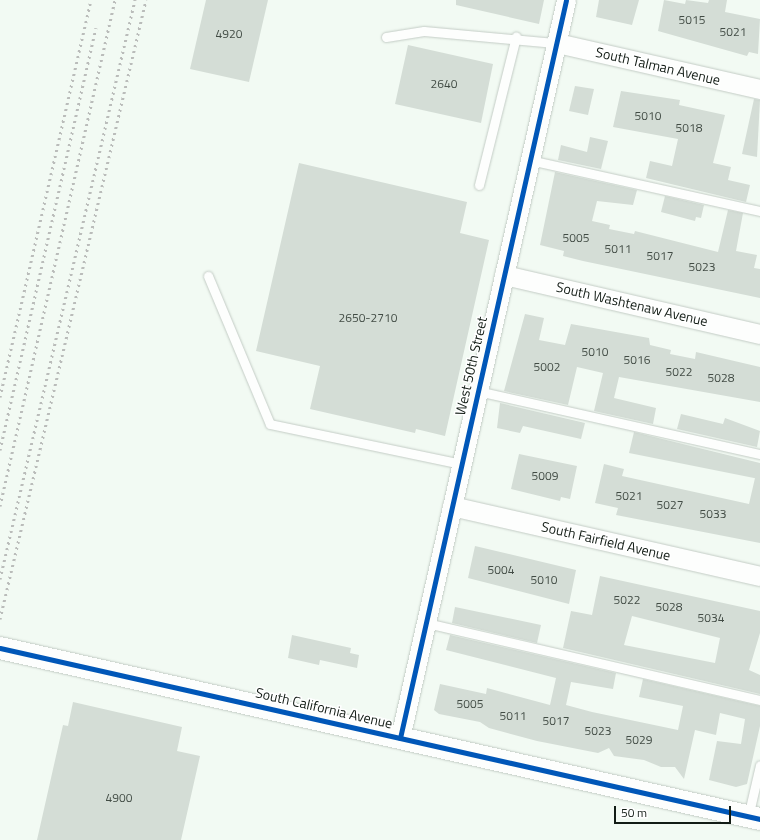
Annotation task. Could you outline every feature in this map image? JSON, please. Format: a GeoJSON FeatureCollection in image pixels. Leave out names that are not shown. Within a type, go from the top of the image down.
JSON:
{"type":"FeatureCollection","features":[{"type":"Feature","properties":{"kind":"street","name":"West 50th Street"},"geometry":{"type":"LineString","coordinates":[[400,738],[566,0]]}},
{"type":"Feature","properties":{"kind":"street","name":"South Talman Avenue"},"geometry":{"type":"LineString","coordinates":[[557,43],[760,89]]}},
{"type":"Feature","properties":{"kind":"street","name":"South Washtenaw Avenue"},"geometry":{"type":"LineString","coordinates":[[504,275],[760,334]]}},
{"type":"Feature","properties":{"kind":"street","name":"South Fairfield Avenue"},"geometry":{"type":"LineString","coordinates":[[452,506],[760,576]]}},
{"type":"Feature","properties":{"kind":"street","name":"South California Avenue"},"geometry":{"type":"LineString","coordinates":[[0,648],[754,818]]}},
{"type":"Feature","properties":{"kind":"lane"},"geometry":{"type":"LineString","coordinates":[[386,37],[424,31],[516,37],[557,43]]}},
{"type":"Feature","properties":{"kind":"lane"},"geometry":{"type":"LineString","coordinates":[[479,185],[516,37]]}},
{"type":"Feature","properties":{"kind":"lane"},"geometry":{"type":"LineString","coordinates":[[530,160],[760,211]]}},
{"type":"Feature","properties":{"kind":"lane"},"geometry":{"type":"LineString","coordinates":[[208,276],[270,424],[462,464]]}},
{"type":"Feature","properties":{"kind":"lane"},"geometry":{"type":"LineString","coordinates":[[478,392],[760,454]]}},
{"type":"Feature","properties":{"kind":"lane"},"geometry":{"type":"LineString","coordinates":[[426,623],[760,700]]}},
{"type":"Feature","properties":{"kind":"lane"},"geometry":{"type":"LineString","coordinates":[[754,818],[760,765]]}},
{"type":"Feature","properties":{"kind":"building"},"geometry":{"type":"Polygon","coordinates":[[[206,0],[268,0],[249,82],[190,69],[206,0]]]}},
{"type":"Feature","properties":{"kind":"building"},"geometry":{"type":"Polygon","coordinates":[[[456,0],[544,0],[539,24],[456,5],[456,0]]]}},
{"type":"Feature","properties":{"kind":"building"},"geometry":{"type":"Polygon","coordinates":[[[599,0],[639,0],[632,25],[596,17],[599,0]]]}},
{"type":"Feature","properties":{"kind":"building"},"geometry":{"type":"Polygon","coordinates":[[[664,0],[685,4],[686,0],[708,3],[709,0],[727,0],[725,12],[760,19],[758,54],[749,52],[747,56],[658,31],[664,0]]]}},
{"type":"Feature","properties":{"kind":"building"},"geometry":{"type":"Polygon","coordinates":[[[408,45],[493,64],[481,123],[395,104],[408,45]]]}},
{"type":"Feature","properties":{"kind":"building"},"geometry":{"type":"Polygon","coordinates":[[[575,86],[594,89],[588,115],[569,111],[575,86]]]}},
{"type":"Feature","properties":{"kind":"building"},"geometry":{"type":"Polygon","coordinates":[[[621,91],[680,100],[679,105],[725,115],[713,163],[731,167],[728,180],[750,185],[746,202],[646,178],[650,161],[672,166],[678,139],[613,127],[621,91]]]}},
{"type":"Feature","properties":{"kind":"building"},"geometry":{"type":"Polygon","coordinates":[[[754,99],[760,100],[757,157],[742,154],[754,99]]]}},
{"type":"Feature","properties":{"kind":"building"},"geometry":{"type":"Polygon","coordinates":[[[590,137],[608,141],[601,169],[558,160],[561,145],[587,152],[590,137]]]}},
{"type":"Feature","properties":{"kind":"building"},"geometry":{"type":"Polygon","coordinates":[[[299,163],[467,202],[460,233],[489,240],[445,436],[416,429],[415,433],[310,409],[320,366],[256,351],[299,163]]]}},
{"type":"Feature","properties":{"kind":"building"},"geometry":{"type":"Polygon","coordinates":[[[555,172],[637,190],[633,205],[597,201],[592,221],[610,225],[609,229],[634,234],[635,231],[718,252],[728,210],[743,213],[736,251],[757,255],[754,268],[760,269],[760,298],[583,261],[563,256],[564,251],[540,245],[555,172]]]}},
{"type":"Feature","properties":{"kind":"building"},"geometry":{"type":"Polygon","coordinates":[[[665,196],[704,205],[701,218],[696,217],[695,221],[661,212],[665,196]]]}},
{"type":"Feature","properties":{"kind":"building"},"geometry":{"type":"Polygon","coordinates":[[[525,314],[544,318],[539,340],[565,345],[571,324],[649,338],[650,345],[671,350],[670,354],[695,359],[696,352],[760,367],[760,402],[619,377],[614,398],[656,408],[653,424],[594,411],[603,373],[577,367],[568,405],[504,391],[525,314]]]}},
{"type":"Feature","properties":{"kind":"building"},"geometry":{"type":"Polygon","coordinates":[[[500,403],[585,423],[581,439],[523,426],[520,433],[497,428],[500,403]]]}},
{"type":"Feature","properties":{"kind":"building"},"geometry":{"type":"Polygon","coordinates":[[[681,414],[723,424],[725,418],[760,431],[757,447],[677,429],[681,414]]]}},
{"type":"Feature","properties":{"kind":"building"},"geometry":{"type":"Polygon","coordinates":[[[634,432],[760,463],[760,543],[616,515],[618,508],[595,503],[604,464],[624,469],[622,476],[749,504],[755,478],[629,453],[634,432]]]}},
{"type":"Feature","properties":{"kind":"building"},"geometry":{"type":"Polygon","coordinates":[[[519,454],[577,466],[570,499],[561,497],[560,501],[511,489],[519,454]]]}},
{"type":"Feature","properties":{"kind":"building"},"geometry":{"type":"Polygon","coordinates":[[[475,546],[576,570],[569,604],[468,578],[475,546]]]}},
{"type":"Feature","properties":{"kind":"building"},"geometry":{"type":"Polygon","coordinates":[[[600,576],[760,611],[760,633],[749,670],[760,675],[760,694],[563,648],[571,611],[592,615],[600,576]],[[632,616],[624,645],[715,663],[720,638],[632,616]]]}},
{"type":"Feature","properties":{"kind":"building"},"geometry":{"type":"Polygon","coordinates":[[[455,607],[541,625],[537,643],[452,623],[455,607]]]}},
{"type":"Feature","properties":{"kind":"building"},"geometry":{"type":"Polygon","coordinates":[[[292,635],[351,648],[350,653],[359,655],[357,668],[320,660],[319,665],[288,658],[292,635]]]}},
{"type":"Feature","properties":{"kind":"building"},"geometry":{"type":"Polygon","coordinates":[[[450,635],[616,673],[613,689],[571,682],[566,705],[592,712],[678,730],[683,706],[639,697],[643,679],[760,706],[760,726],[747,784],[736,787],[709,780],[717,741],[741,744],[745,719],[720,713],[716,735],[695,730],[684,779],[675,767],[661,767],[644,760],[614,756],[609,748],[598,753],[537,741],[489,728],[480,722],[439,714],[434,710],[440,684],[486,694],[487,688],[550,705],[556,678],[446,650],[450,635]]]}},
{"type":"Feature","properties":{"kind":"building"},"geometry":{"type":"Polygon","coordinates":[[[73,702],[182,727],[177,751],[200,756],[181,840],[37,840],[63,725],[68,726],[73,702]]]}},
{"type":"Feature","properties":{"kind":"railway"},"geometry":{"type":"LineString","coordinates":[[0,397],[91,0]]}},
{"type":"Feature","properties":{"kind":"railway"},"geometry":{"type":"LineString","coordinates":[[0,506],[115,0]]}},
{"type":"Feature","properties":{"kind":"railway"},"geometry":{"type":"LineString","coordinates":[[0,579],[135,0]]}},
{"type":"Feature","properties":{"kind":"railway"},"geometry":{"type":"LineString","coordinates":[[0,619],[146,0]]}},
{"type":"Feature","properties":{"kind":"railway"},"geometry":{"type":"LineString","coordinates":[[0,450],[96,28]]}},
{"type":"Feature","properties":{"kind":"cycle path"},"geometry":{"type":"LineString","coordinates":[[400,738],[566,0]]}},
{"type":"Feature","properties":{"kind":"cycle path"},"geometry":{"type":"LineString","coordinates":[[0,648],[760,819]]}}]}
